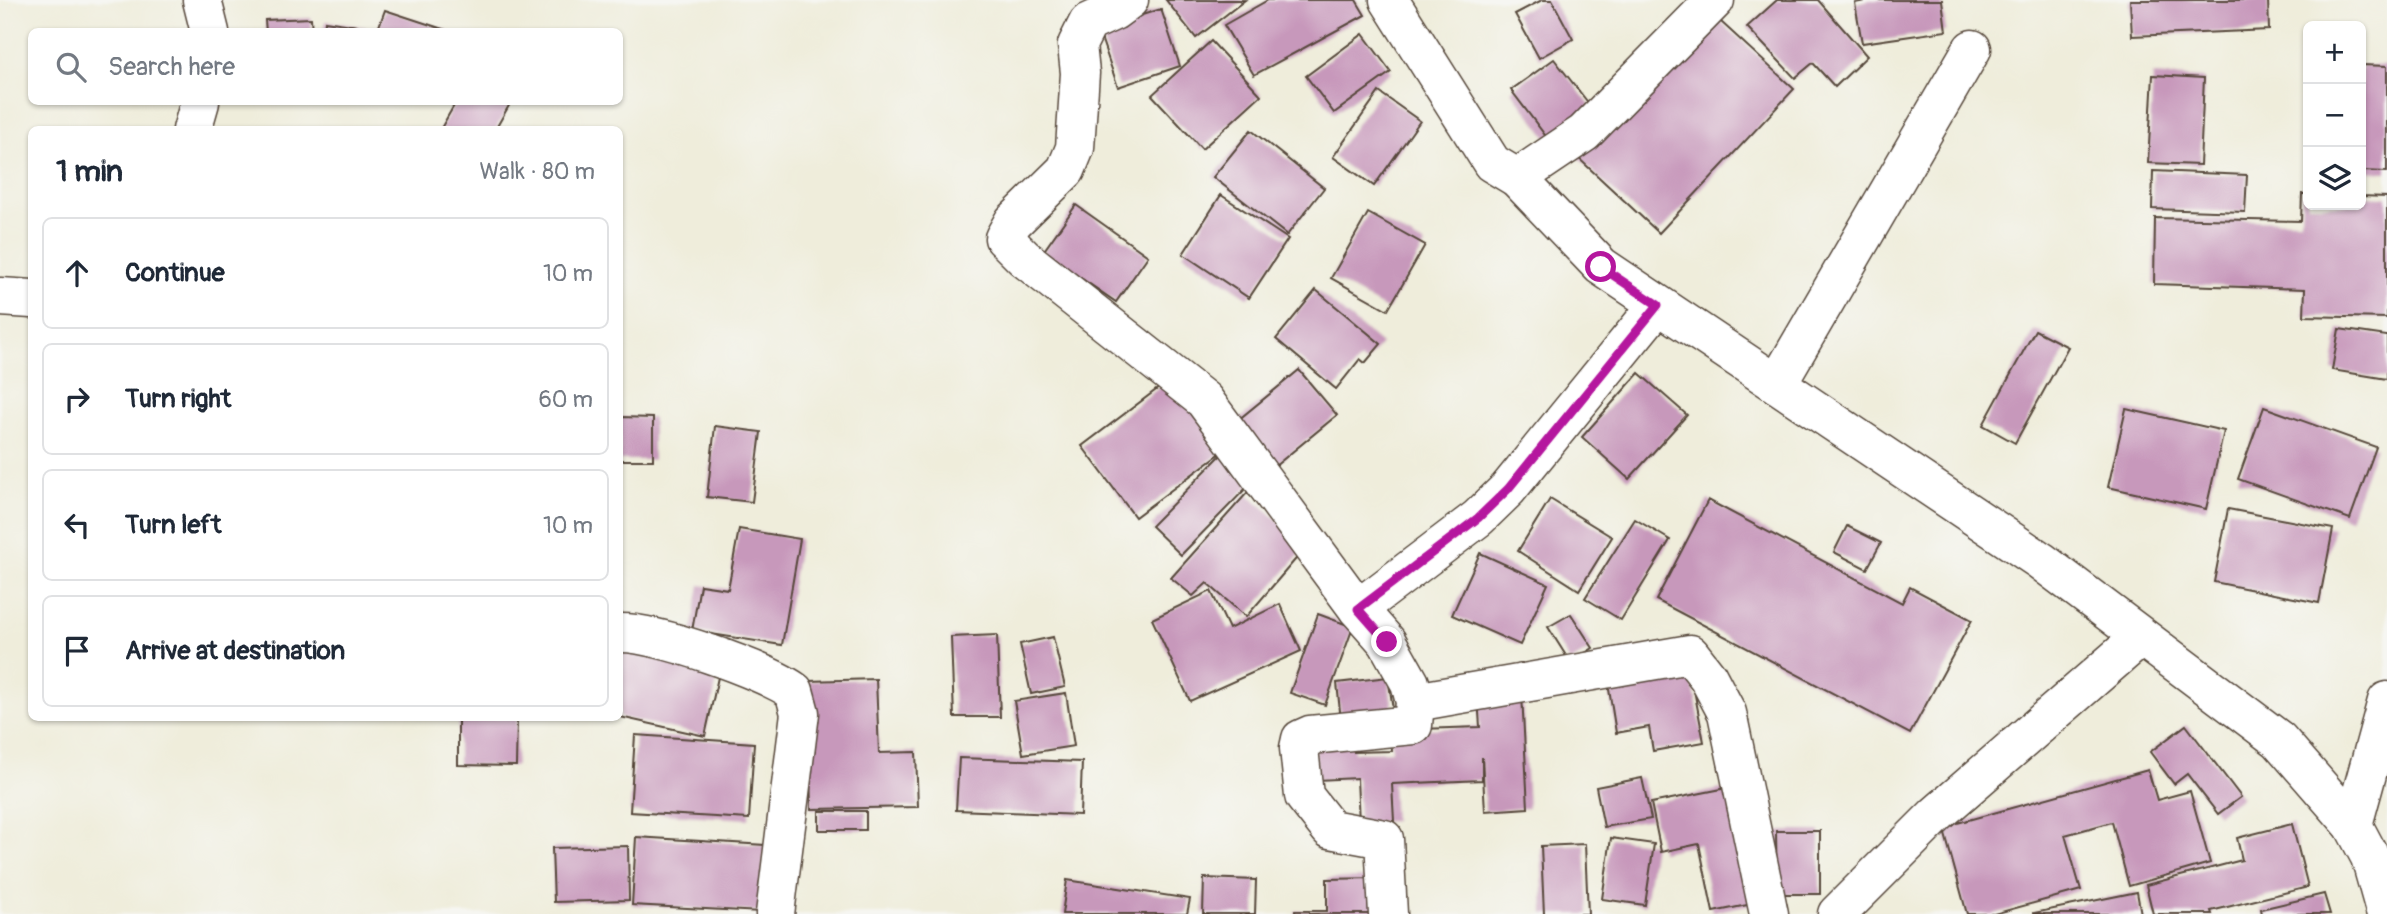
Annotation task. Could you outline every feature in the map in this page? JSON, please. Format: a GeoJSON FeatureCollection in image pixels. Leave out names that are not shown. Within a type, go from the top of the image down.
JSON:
{"type":"FeatureCollection","features":[{"type":"Feature","properties":{"kind":"street"},"geometry":{"type":"LineString","coordinates":[[202,0],[209,28]]}},
{"type":"Feature","properties":{"kind":"street"},"geometry":{"type":"LineString","coordinates":[[1129,0],[1114,11],[1088,23],[1077,45],[1080,72],[1075,148],[1066,170],[1013,222],[1004,238],[1024,258],[1204,400],[1358,609],[1387,642],[1409,683],[1415,702],[1413,725],[1310,735],[1301,739],[1299,748],[1304,796],[1330,829],[1384,839],[1388,914]]}},
{"type":"Feature","properties":{"kind":"street"},"geometry":{"type":"LineString","coordinates":[[1389,0],[1492,163],[1517,178],[1601,267],[2041,561],[2279,740],[2353,825],[2370,857],[2386,914]]}},
{"type":"Feature","properties":{"kind":"street"},"geometry":{"type":"LineString","coordinates":[[1517,178],[1584,133],[1715,0]]}},
{"type":"Feature","properties":{"kind":"street"},"geometry":{"type":"LineString","coordinates":[[1777,384],[1972,49]]}},
{"type":"Feature","properties":{"kind":"street"},"geometry":{"type":"LineString","coordinates":[[193,126],[199,105]]}},
{"type":"Feature","properties":{"kind":"street"},"geometry":{"type":"LineString","coordinates":[[0,297],[28,299]]}},
{"type":"Feature","properties":{"kind":"street"},"geometry":{"type":"LineString","coordinates":[[1358,609],[1478,518],[1508,489],[1658,305]]}},
{"type":"Feature","properties":{"kind":"street"},"geometry":{"type":"LineString","coordinates":[[623,634],[675,643],[779,680],[794,691],[800,713],[775,914]]}},
{"type":"Feature","properties":{"kind":"street"},"geometry":{"type":"LineString","coordinates":[[1837,914],[1937,814],[2141,637]]}},
{"type":"Feature","properties":{"kind":"street"},"geometry":{"type":"LineString","coordinates":[[1415,702],[1690,654],[1708,677],[1727,713],[1769,914]]}},
{"type":"Feature","properties":{"kind":"street"},"geometry":{"type":"LineString","coordinates":[[2353,825],[2387,701]]}},
{"type":"Feature","properties":{"kind":"building"},"geometry":{"type":"Polygon","coordinates":[[[1166,0],[1245,0],[1196,38],[1166,0]]]}},
{"type":"Feature","properties":{"kind":"building"},"geometry":{"type":"Polygon","coordinates":[[[1268,0],[1356,0],[1365,15],[1254,75],[1224,25],[1268,0]]]}},
{"type":"Feature","properties":{"kind":"building"},"geometry":{"type":"Polygon","coordinates":[[[1542,0],[1552,0],[1573,39],[1539,58],[1515,14],[1542,0]]]}},
{"type":"Feature","properties":{"kind":"building"},"geometry":{"type":"Polygon","coordinates":[[[1777,0],[1818,0],[1867,56],[1835,87],[1813,63],[1795,78],[1747,27],[1777,0]]]}},
{"type":"Feature","properties":{"kind":"building"},"geometry":{"type":"Polygon","coordinates":[[[1870,0],[1942,0],[1946,31],[1862,43],[1855,3],[1870,0]]]}},
{"type":"Feature","properties":{"kind":"building"},"geometry":{"type":"Polygon","coordinates":[[[2130,0],[2268,0],[2269,30],[2132,36],[2130,0]]]}},
{"type":"Feature","properties":{"kind":"building"},"geometry":{"type":"Polygon","coordinates":[[[1161,9],[1180,66],[1118,87],[1098,29],[1161,9]]]}},
{"type":"Feature","properties":{"kind":"building"},"geometry":{"type":"Polygon","coordinates":[[[385,10],[440,28],[378,28],[385,10]]]}},
{"type":"Feature","properties":{"kind":"building"},"geometry":{"type":"Polygon","coordinates":[[[1708,10],[1794,89],[1659,233],[1574,154],[1708,10]]]}},
{"type":"Feature","properties":{"kind":"building"},"geometry":{"type":"Polygon","coordinates":[[[311,18],[312,28],[266,28],[265,20],[311,18]]]}},
{"type":"Feature","properties":{"kind":"building"},"geometry":{"type":"Polygon","coordinates":[[[325,21],[366,27],[366,28],[324,28],[325,21]]]}},
{"type":"Feature","properties":{"kind":"building"},"geometry":{"type":"Polygon","coordinates":[[[1363,34],[1391,72],[1334,113],[1306,76],[1363,34]]]}},
{"type":"Feature","properties":{"kind":"building"},"geometry":{"type":"Polygon","coordinates":[[[1211,41],[1261,95],[1202,149],[1152,95],[1211,41]]]}},
{"type":"Feature","properties":{"kind":"building"},"geometry":{"type":"Polygon","coordinates":[[[1554,59],[1597,114],[1554,147],[1511,90],[1554,59]]]}},
{"type":"Feature","properties":{"kind":"building"},"geometry":{"type":"Polygon","coordinates":[[[2366,65],[2387,66],[2387,172],[2366,171],[2366,65]]]}},
{"type":"Feature","properties":{"kind":"building"},"geometry":{"type":"Polygon","coordinates":[[[2153,75],[2204,78],[2200,165],[2148,163],[2153,75]]]}},
{"type":"Feature","properties":{"kind":"building"},"geometry":{"type":"Polygon","coordinates":[[[1379,92],[1420,121],[1374,186],[1333,157],[1379,92]]]}},
{"type":"Feature","properties":{"kind":"building"},"geometry":{"type":"Polygon","coordinates":[[[454,105],[509,105],[497,126],[442,126],[454,105]]]}},
{"type":"Feature","properties":{"kind":"building"},"geometry":{"type":"Polygon","coordinates":[[[1251,130],[1324,188],[1287,235],[1213,177],[1251,130]]]}},
{"type":"Feature","properties":{"kind":"building"},"geometry":{"type":"Polygon","coordinates":[[[2153,171],[2247,175],[2245,212],[2152,209],[2153,171]]]}},
{"type":"Feature","properties":{"kind":"building"},"geometry":{"type":"Polygon","coordinates":[[[2302,194],[2303,210],[2366,210],[2366,196],[2387,197],[2387,318],[2304,316],[2305,289],[2154,284],[2155,218],[2301,221],[2302,194]]]}},
{"type":"Feature","properties":{"kind":"building"},"geometry":{"type":"Polygon","coordinates":[[[1221,195],[1288,239],[1249,298],[1183,254],[1221,195]]]}},
{"type":"Feature","properties":{"kind":"building"},"geometry":{"type":"Polygon","coordinates":[[[1076,205],[1148,256],[1116,302],[1043,252],[1076,205]]]}},
{"type":"Feature","properties":{"kind":"building"},"geometry":{"type":"Polygon","coordinates":[[[1368,213],[1425,245],[1388,310],[1331,278],[1368,213]]]}},
{"type":"Feature","properties":{"kind":"building"},"geometry":{"type":"Polygon","coordinates":[[[1316,290],[1381,344],[1365,363],[1360,359],[1336,389],[1276,339],[1316,290]]]}},
{"type":"Feature","properties":{"kind":"building"},"geometry":{"type":"Polygon","coordinates":[[[2339,329],[2387,336],[2387,379],[2332,370],[2339,329]]]}},
{"type":"Feature","properties":{"kind":"building"},"geometry":{"type":"Polygon","coordinates":[[[2035,330],[2068,347],[2015,443],[1983,425],[2035,330]]]}},
{"type":"Feature","properties":{"kind":"building"},"geometry":{"type":"Polygon","coordinates":[[[1299,370],[1337,415],[1269,471],[1232,425],[1299,370]]]}},
{"type":"Feature","properties":{"kind":"building"},"geometry":{"type":"Polygon","coordinates":[[[1639,373],[1687,415],[1629,479],[1582,437],[1639,373]]]}},
{"type":"Feature","properties":{"kind":"building"},"geometry":{"type":"Polygon","coordinates":[[[1172,378],[1226,449],[1135,517],[1082,446],[1172,378]]]}},
{"type":"Feature","properties":{"kind":"building"},"geometry":{"type":"Polygon","coordinates":[[[2264,407],[2376,447],[2350,519],[2238,479],[2264,407]]]}},
{"type":"Feature","properties":{"kind":"building"},"geometry":{"type":"Polygon","coordinates":[[[2126,409],[2224,431],[2206,509],[2108,487],[2126,409]]]}},
{"type":"Feature","properties":{"kind":"building"},"geometry":{"type":"Polygon","coordinates":[[[623,417],[653,418],[653,460],[623,460],[623,417]]]}},
{"type":"Feature","properties":{"kind":"building"},"geometry":{"type":"Polygon","coordinates":[[[715,426],[761,432],[752,502],[707,497],[715,426]]]}},
{"type":"Feature","properties":{"kind":"building"},"geometry":{"type":"Polygon","coordinates":[[[1226,450],[1255,479],[1181,555],[1151,526],[1226,450]]]}},
{"type":"Feature","properties":{"kind":"building"},"geometry":{"type":"Polygon","coordinates":[[[1247,493],[1307,546],[1246,617],[1207,583],[1193,596],[1171,578],[1247,493]]]}},
{"type":"Feature","properties":{"kind":"building"},"geometry":{"type":"Polygon","coordinates":[[[1550,499],[1612,537],[1579,590],[1518,551],[1550,499]]]}},
{"type":"Feature","properties":{"kind":"building"},"geometry":{"type":"Polygon","coordinates":[[[1708,500],[1902,603],[1910,587],[1972,620],[1910,734],[1656,600],[1708,500]]]}},
{"type":"Feature","properties":{"kind":"building"},"geometry":{"type":"Polygon","coordinates":[[[2228,509],[2333,529],[2319,603],[2214,582],[2228,509]]]}},
{"type":"Feature","properties":{"kind":"building"},"geometry":{"type":"Polygon","coordinates":[[[1635,519],[1670,540],[1621,620],[1585,598],[1635,519]]]}},
{"type":"Feature","properties":{"kind":"building"},"geometry":{"type":"Polygon","coordinates":[[[1847,526],[1881,543],[1867,569],[1834,552],[1847,526]]]}},
{"type":"Feature","properties":{"kind":"building"},"geometry":{"type":"Polygon","coordinates":[[[739,529],[800,539],[782,645],[692,631],[700,585],[728,589],[739,529]]]}},
{"type":"Feature","properties":{"kind":"building"},"geometry":{"type":"Polygon","coordinates":[[[1480,553],[1548,584],[1520,645],[1452,615],[1480,553]]]}},
{"type":"Feature","properties":{"kind":"building"},"geometry":{"type":"Polygon","coordinates":[[[1211,591],[1229,629],[1280,604],[1301,651],[1190,701],[1152,619],[1211,591]]]}},
{"type":"Feature","properties":{"kind":"building"},"geometry":{"type":"Polygon","coordinates":[[[1318,614],[1353,627],[1325,705],[1290,693],[1318,614]]]}},
{"type":"Feature","properties":{"kind":"building"},"geometry":{"type":"Polygon","coordinates":[[[1571,614],[1593,648],[1570,662],[1548,627],[1571,614]]]}},
{"type":"Feature","properties":{"kind":"building"},"geometry":{"type":"Polygon","coordinates":[[[997,635],[1000,717],[954,717],[951,637],[997,635]]]}},
{"type":"Feature","properties":{"kind":"building"},"geometry":{"type":"Polygon","coordinates":[[[1053,637],[1065,687],[1031,694],[1020,644],[1053,637]]]}},
{"type":"Feature","properties":{"kind":"building"},"geometry":{"type":"Polygon","coordinates":[[[623,647],[720,668],[705,736],[623,718],[623,647]]]}},
{"type":"Feature","properties":{"kind":"building"},"geometry":{"type":"Polygon","coordinates":[[[1690,669],[1704,742],[1653,751],[1649,727],[1616,733],[1608,683],[1690,669]]]}},
{"type":"Feature","properties":{"kind":"building"},"geometry":{"type":"Polygon","coordinates":[[[1388,677],[1395,722],[1342,730],[1337,683],[1388,677]]]}},
{"type":"Feature","properties":{"kind":"building"},"geometry":{"type":"Polygon","coordinates":[[[876,679],[879,753],[916,752],[918,807],[811,809],[808,681],[876,679]]]}},
{"type":"Feature","properties":{"kind":"building"},"geometry":{"type":"Polygon","coordinates":[[[1066,693],[1074,746],[1023,754],[1014,701],[1066,693]]]}},
{"type":"Feature","properties":{"kind":"building"},"geometry":{"type":"Polygon","coordinates":[[[1522,694],[1528,808],[1485,811],[1482,757],[1482,780],[1392,784],[1394,821],[1359,823],[1357,778],[1317,780],[1315,747],[1354,745],[1354,752],[1392,751],[1390,730],[1480,727],[1478,697],[1522,694]]]}},
{"type":"Feature","properties":{"kind":"building"},"geometry":{"type":"Polygon","coordinates":[[[458,721],[517,721],[516,766],[458,765],[458,721]]]}},
{"type":"Feature","properties":{"kind":"building"},"geometry":{"type":"Polygon","coordinates":[[[2186,725],[2241,797],[2218,814],[2187,774],[2174,784],[2150,752],[2186,725]]]}},
{"type":"Feature","properties":{"kind":"building"},"geometry":{"type":"Polygon","coordinates":[[[635,735],[754,743],[749,819],[630,812],[635,735]]]}},
{"type":"Feature","properties":{"kind":"building"},"geometry":{"type":"Polygon","coordinates":[[[959,758],[1082,762],[1080,815],[956,810],[959,758]]]}},
{"type":"Feature","properties":{"kind":"building"},"geometry":{"type":"Polygon","coordinates":[[[2148,770],[2157,800],[2190,791],[2210,863],[2129,886],[2112,822],[2065,835],[2081,890],[1994,914],[1967,914],[1943,827],[2148,770]]]}},
{"type":"Feature","properties":{"kind":"building"},"geometry":{"type":"Polygon","coordinates":[[[1642,778],[1651,819],[1604,827],[1596,787],[1642,778]]]}},
{"type":"Feature","properties":{"kind":"building"},"geometry":{"type":"Polygon","coordinates":[[[1737,786],[1762,902],[1713,912],[1699,844],[1661,852],[1651,803],[1737,786]]]}},
{"type":"Feature","properties":{"kind":"building"},"geometry":{"type":"Polygon","coordinates":[[[819,811],[866,811],[866,830],[819,830],[819,811]]]}},
{"type":"Feature","properties":{"kind":"building"},"geometry":{"type":"Polygon","coordinates":[[[2292,824],[2308,887],[2211,911],[2212,914],[2153,914],[2146,885],[2242,860],[2237,838],[2292,824]]]}},
{"type":"Feature","properties":{"kind":"building"},"geometry":{"type":"Polygon","coordinates":[[[1776,831],[1820,831],[1820,894],[1777,894],[1776,831]]]}},
{"type":"Feature","properties":{"kind":"building"},"geometry":{"type":"Polygon","coordinates":[[[636,837],[765,845],[761,912],[632,905],[636,837]]]}},
{"type":"Feature","properties":{"kind":"building"},"geometry":{"type":"Polygon","coordinates":[[[1611,838],[1654,844],[1645,905],[1602,899],[1611,838]]]}},
{"type":"Feature","properties":{"kind":"building"},"geometry":{"type":"Polygon","coordinates":[[[1585,844],[1588,914],[1544,914],[1541,846],[1585,844]]]}},
{"type":"Feature","properties":{"kind":"building"},"geometry":{"type":"Polygon","coordinates":[[[628,846],[629,900],[554,902],[552,848],[628,846]]]}},
{"type":"Feature","properties":{"kind":"building"},"geometry":{"type":"Polygon","coordinates":[[[1204,878],[1256,880],[1255,914],[1203,914],[1204,878]]]}},
{"type":"Feature","properties":{"kind":"building"},"geometry":{"type":"Polygon","coordinates":[[[1375,878],[1375,914],[1295,914],[1295,911],[1327,911],[1327,879],[1375,878]]]}},
{"type":"Feature","properties":{"kind":"building"},"geometry":{"type":"Polygon","coordinates":[[[1067,880],[1190,899],[1187,914],[1062,914],[1067,880]]]}},
{"type":"Feature","properties":{"kind":"building"},"geometry":{"type":"Polygon","coordinates":[[[2137,892],[2141,914],[2034,914],[2034,913],[2137,892]]]}},
{"type":"Feature","properties":{"kind":"building"},"geometry":{"type":"Polygon","coordinates":[[[2324,894],[2330,914],[2262,914],[2261,909],[2324,894]]]}},
{"type":"Feature","properties":{"kind":"route"},"geometry":{"type":"LineString","coordinates":[[1387,642],[1358,609],[1478,518],[1508,489],[1658,305],[1601,267]]}}]}
